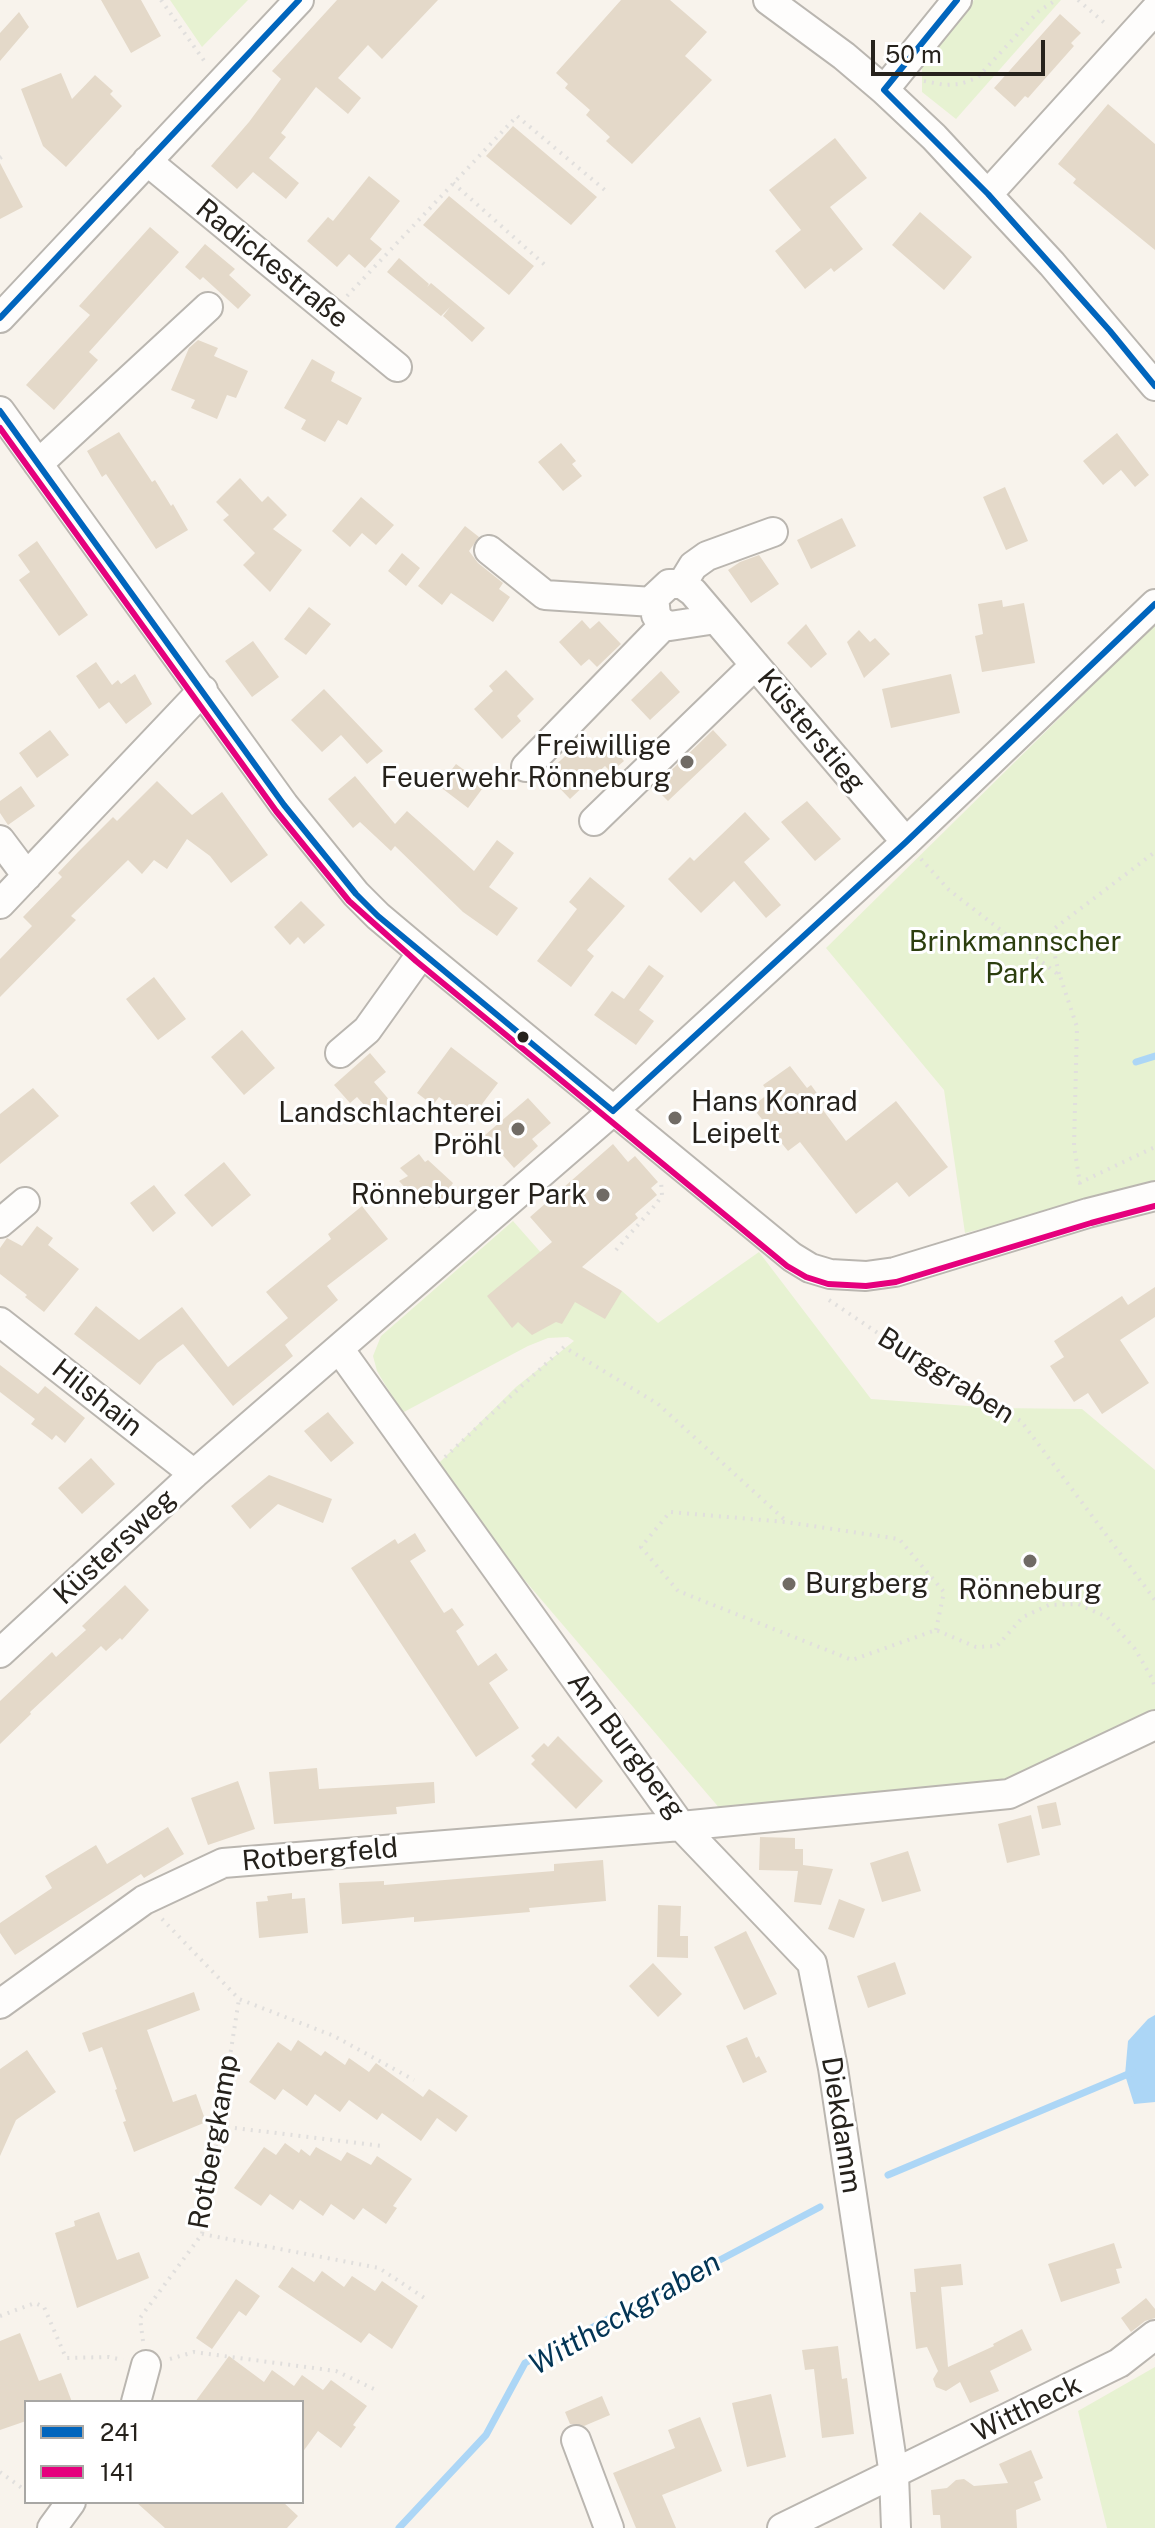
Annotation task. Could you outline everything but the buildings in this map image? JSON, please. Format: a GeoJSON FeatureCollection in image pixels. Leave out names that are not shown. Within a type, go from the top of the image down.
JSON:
{"type":"FeatureCollection","features":[{"type":"Feature","properties":{"kind":"street"},"geometry":{"type":"LineString","coordinates":[[0,318],[299,0]]}},
{"type":"Feature","properties":{"kind":"street"},"geometry":{"type":"LineString","coordinates":[[768,0],[884,90],[988,194],[1155,386]]}},
{"type":"Feature","properties":{"kind":"street"},"geometry":{"type":"LineString","coordinates":[[884,90],[957,0]]}},
{"type":"Feature","properties":{"kind":"street"},"geometry":{"type":"LineString","coordinates":[[988,194],[1155,10]]}},
{"type":"Feature","properties":{"kind":"street","name":"Radickestraße"},"geometry":{"type":"LineString","coordinates":[[147,161],[397,367]]}},
{"type":"Feature","properties":{"kind":"street"},"geometry":{"type":"LineString","coordinates":[[38,464],[208,307]]}},
{"type":"Feature","properties":{"kind":"street"},"geometry":{"type":"LineString","coordinates":[[0,411],[284,805],[356,894],[422,953],[792,1257],[810,1268],[830,1274],[866,1276],[895,1272],[1088,1213],[1155,1196]]}},
{"type":"Feature","properties":{"kind":"street"},"geometry":{"type":"LineString","coordinates":[[526,767],[659,613],[659,592],[669,584],[682,584],[693,566],[707,556],[773,532]]}},
{"type":"Feature","properties":{"kind":"street"},"geometry":{"type":"LineString","coordinates":[[489,550],[545,595],[659,613],[679,626],[716,619]]}},
{"type":"Feature","properties":{"kind":"street","name":"Küsterstieg"},"geometry":{"type":"LineString","coordinates":[[682,584],[693,592],[906,842]]}},
{"type":"Feature","properties":{"kind":"street","name":"Küstersweg"},"geometry":{"type":"LineString","coordinates":[[0,1653],[194,1474],[613,1111],[906,842],[1155,604]]}},
{"type":"Feature","properties":{"kind":"street"},"geometry":{"type":"LineString","coordinates":[[594,821],[755,665]]}},
{"type":"Feature","properties":{"kind":"street"},"geometry":{"type":"LineString","coordinates":[[0,904],[203,690]]}},
{"type":"Feature","properties":{"kind":"street"},"geometry":{"type":"LineString","coordinates":[[0,840],[27,876]]}},
{"type":"Feature","properties":{"kind":"street"},"geometry":{"type":"LineString","coordinates":[[340,1053],[367,1030],[422,953]]}},
{"type":"Feature","properties":{"kind":"street"},"geometry":{"type":"LineString","coordinates":[[0,1223],[25,1202]]}},
{"type":"Feature","properties":{"kind":"street","name":"Hilshain"},"geometry":{"type":"LineString","coordinates":[[0,1322],[194,1474]]}},
{"type":"Feature","properties":{"kind":"street","name":"Am Burgberg"},"geometry":{"type":"LineString","coordinates":[[340,1350],[681,1826],[1009,1794],[1155,1725]]}},
{"type":"Feature","properties":{"kind":"street","name":"Rotbergfeld"},"geometry":{"type":"LineString","coordinates":[[0,2004],[144,1900],[223,1863],[681,1826]]}},
{"type":"Feature","properties":{"kind":"street","name":"Diekdamm"},"geometry":{"type":"LineString","coordinates":[[681,1826],[812,1963],[833,2068],[894,2475],[896,2528]]}},
{"type":"Feature","properties":{"kind":"street","name":"Wittheck"},"geometry":{"type":"LineString","coordinates":[[782,2528],[1119,2363],[1155,2335]]}},
{"type":"Feature","properties":{"kind":"street"},"geometry":{"type":"LineString","coordinates":[[137,2400],[146,2365]]}},
{"type":"Feature","properties":{"kind":"street"},"geometry":{"type":"LineString","coordinates":[[576,2440],[609,2528]]}},
{"type":"Feature","properties":{"kind":"street"},"geometry":{"type":"LineString","coordinates":[[52,2528],[70,2504]]}},
{"type":"Feature","properties":{"kind":"path"},"geometry":{"type":"LineString","coordinates":[[161,0],[220,84]]}},
{"type":"Feature","properties":{"kind":"path"},"geometry":{"type":"LineString","coordinates":[[904,65],[920,81],[945,85],[977,78],[1039,11],[1056,0]]}},
{"type":"Feature","properties":{"kind":"path"},"geometry":{"type":"LineString","coordinates":[[1078,0],[1126,41]]}},
{"type":"Feature","properties":{"kind":"path"},"geometry":{"type":"LineString","coordinates":[[331,312],[517,116],[606,191]]}},
{"type":"Feature","properties":{"kind":"path"},"geometry":{"type":"LineString","coordinates":[[453,183],[545,265]]}},
{"type":"Feature","properties":{"kind":"path"},"geometry":{"type":"LineString","coordinates":[[906,842],[949,890],[1060,976]]}},
{"type":"Feature","properties":{"kind":"path"},"geometry":{"type":"LineString","coordinates":[[1088,1213],[1079,1183],[1074,1146],[1077,1027],[1051,938],[1055,928],[1155,852]]}},
{"type":"Feature","properties":{"kind":"path"},"geometry":{"type":"LineString","coordinates":[[1079,1183],[1155,1147]]}},
{"type":"Feature","properties":{"kind":"path"},"geometry":{"type":"LineString","coordinates":[[616,1250],[662,1195],[659,1176]]}},
{"type":"Feature","properties":{"kind":"path","name":"Burggraben"},"geometry":{"type":"LineString","coordinates":[[830,1274],[829,1300],[934,1371],[1021,1421],[1155,1600]]}},
{"type":"Feature","properties":{"kind":"path"},"geometry":{"type":"LineString","coordinates":[[426,1474],[564,1347],[658,1404],[786,1522]]}},
{"type":"Feature","properties":{"kind":"path"},"geometry":{"type":"LineString","coordinates":[[936,1630],[944,1592],[899,1539],[786,1522],[670,1512],[641,1547],[678,1591],[852,1660],[936,1630],[976,1647],[997,1646],[1023,1617],[1049,1605],[1078,1604],[1107,1617],[1135,1649],[1155,1689]]}},
{"type":"Feature","properties":{"kind":"path"},"geometry":{"type":"LineString","coordinates":[[144,1900],[239,1999],[334,2036],[414,2080]]}},
{"type":"Feature","properties":{"kind":"path","name":"Rotbergkamp"},"geometry":{"type":"LineString","coordinates":[[146,2365],[140,2318],[202,2234],[239,1999]]}},
{"type":"Feature","properties":{"kind":"path"},"geometry":{"type":"LineString","coordinates":[[219,2126],[382,2146]]}},
{"type":"Feature","properties":{"kind":"path"},"geometry":{"type":"LineString","coordinates":[[202,2234],[379,2268],[426,2299]]}},
{"type":"Feature","properties":{"kind":"path"},"geometry":{"type":"LineString","coordinates":[[0,2316],[35,2303],[44,2307],[66,2358],[109,2357],[146,2365],[194,2352],[336,2371],[374,2389]]}},
{"type":"Feature","properties":{"kind":"path"},"geometry":{"type":"LineString","coordinates":[[0,2472],[24,2490]]}},
{"type":"Feature","properties":{"kind":"green space"},"geometry":{"type":"Polygon","coordinates":[[[170,0],[248,0],[202,47],[170,0]]]}},
{"type":"Feature","properties":{"kind":"green space"},"geometry":{"type":"Polygon","coordinates":[[[974,0],[1061,0],[956,119],[922,92],[922,64],[974,0]]]}},
{"type":"Feature","properties":{"kind":"green space","name":"Brinkmannscher Park"},"geometry":{"type":"Polygon","coordinates":[[[1155,624],[1155,1185],[965,1233],[944,1090],[826,948],[1155,624]]]}},
{"type":"Feature","properties":{"kind":"green space"},"geometry":{"type":"Polygon","coordinates":[[[513,1221],[566,1281],[622,1291],[658,1323],[759,1252],[871,1399],[996,1408],[1082,1409],[1155,1470],[1155,1718],[1016,1782],[721,1810],[510,1563],[439,1463],[516,1387],[574,1341],[568,1337],[548,1338],[528,1346],[402,1413],[377,1371],[373,1356],[381,1336],[513,1221]]]}},
{"type":"Feature","properties":{"kind":"green space"},"geometry":{"type":"Polygon","coordinates":[[[1155,2367],[1155,2528],[1107,2528],[1078,2411],[1155,2367]]]}},
{"type":"Feature","properties":{"kind":"water"},"geometry":{"type":"Polygon","coordinates":[[[1155,2015],[1155,2102],[1134,2104],[1125,2075],[1128,2041],[1155,2015]]]}},
{"type":"Feature","properties":{"kind":"waterway"},"geometry":{"type":"LineString","coordinates":[[1136,1062],[1155,1056]]}},
{"type":"Feature","properties":{"kind":"waterway","name":"Wittheckgraben"},"geometry":{"type":"LineString","coordinates":[[888,2175],[1133,2072]]}},
{"type":"Feature","properties":{"kind":"waterway","name":"Wittheckgraben"},"geometry":{"type":"LineString","coordinates":[[399,2528],[486,2435],[525,2363],[820,2207]]}},
{"type":"Feature","properties":{"kind":"transit line","name":"241"},"geometry":{"type":"LineString","coordinates":[[0,318],[299,0]]}},
{"type":"Feature","properties":{"kind":"transit line","name":"241"},"geometry":{"type":"LineString","coordinates":[[957,0],[884,90],[988,194],[1155,386]]}},
{"type":"Feature","properties":{"kind":"transit line","name":"241"},"geometry":{"type":"LineString","coordinates":[[0,411],[284,805],[356,894],[378,916],[613,1111]]}},
{"type":"Feature","properties":{"kind":"transit line","name":"141"},"geometry":{"type":"LineString","coordinates":[[0,428],[276,811],[349,901],[416,961],[787,1266],[806,1277],[828,1284],[866,1286],[896,1282],[1155,1206]]}},
{"type":"Feature","properties":{"kind":"transit line","name":"241"},"geometry":{"type":"LineString","coordinates":[[613,1111],[906,842],[1155,604]]}},
{"type":"Feature","properties":{"kind":"place","name":"Freiwillige Feuerwehr Rönneburg"},"geometry":{"type":"Point","coordinates":[687,762]}},
{"type":"Feature","properties":{"kind":"place","name":"Hans Konrad Leipelt"},"geometry":{"type":"Point","coordinates":[675,1118]}},
{"type":"Feature","properties":{"kind":"place","name":"Landschlachterei Pröhl"},"geometry":{"type":"Point","coordinates":[518,1129]}},
{"type":"Feature","properties":{"kind":"place","name":"Rönneburger Park"},"geometry":{"type":"Point","coordinates":[603,1195]}},
{"type":"Feature","properties":{"kind":"place","name":"Rönneburg"},"geometry":{"type":"Point","coordinates":[1030,1561]}},
{"type":"Feature","properties":{"kind":"place","name":"Burgberg"},"geometry":{"type":"Point","coordinates":[789,1584]}}]}
